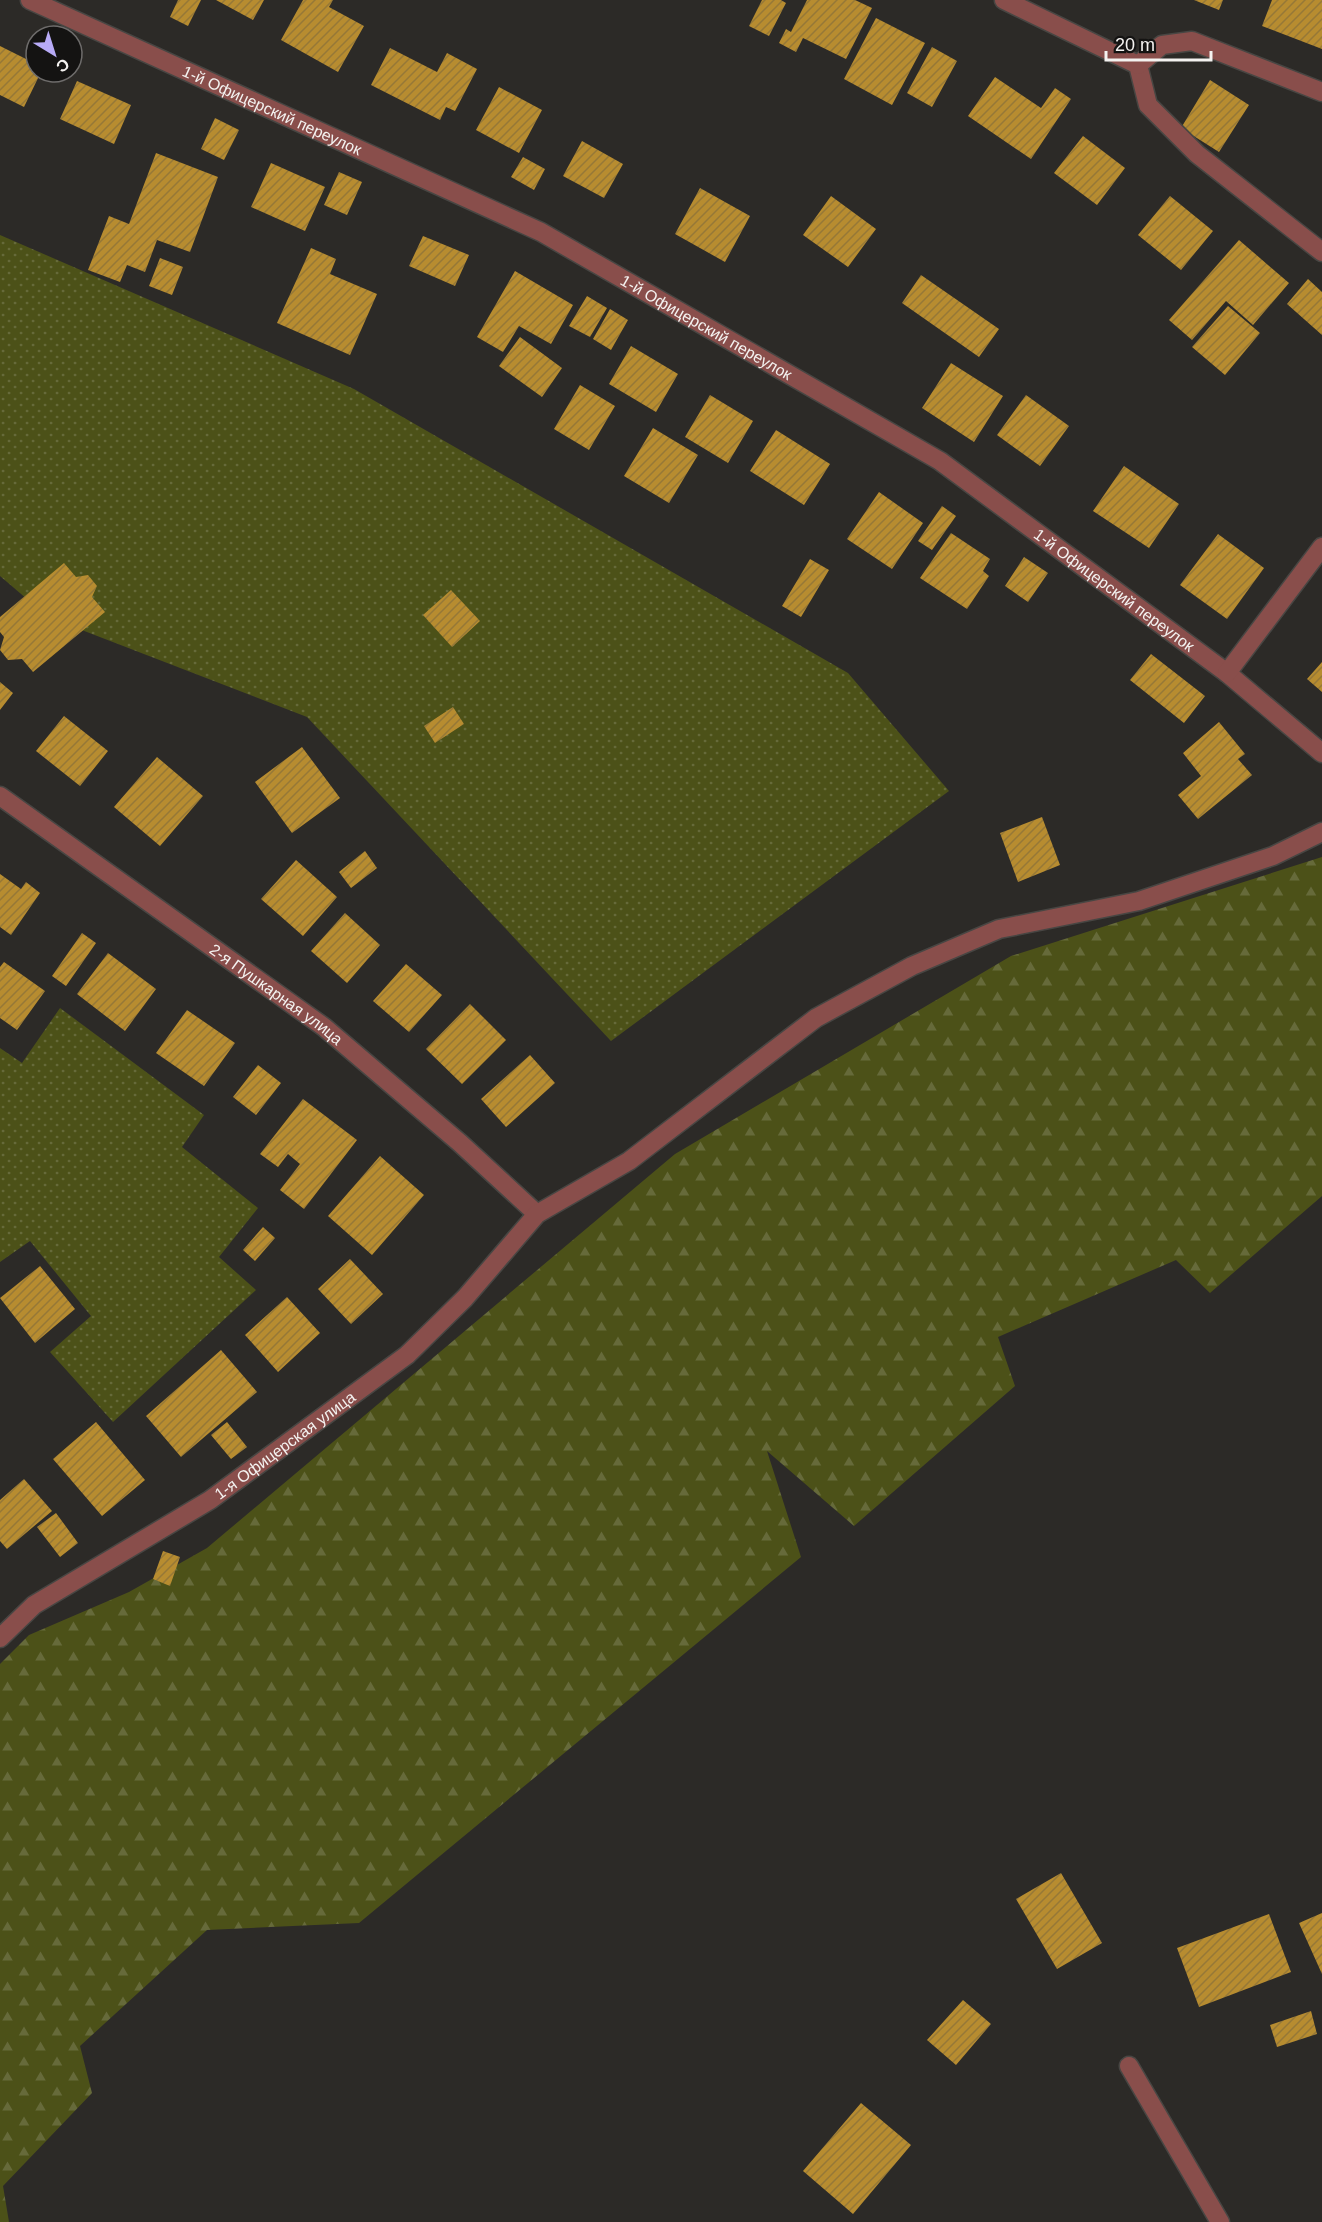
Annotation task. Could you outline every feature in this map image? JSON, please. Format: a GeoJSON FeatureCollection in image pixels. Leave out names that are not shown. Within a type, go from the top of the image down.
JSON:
{"type":"FeatureCollection","features":[{"type":"Feature","properties":{"kind":"street","name":"1-й Офицерский переулок"},"geometry":{"type":"LineString","coordinates":[[30,0],[541,232],[940,461],[1227,673],[1322,753]]}},
{"type":"Feature","properties":{"kind":"street"},"geometry":{"type":"LineString","coordinates":[[1004,0],[1138,65]]}},
{"type":"Feature","properties":{"kind":"street"},"geometry":{"type":"LineString","coordinates":[[1138,65],[1162,45],[1192,41],[1322,92]]}},
{"type":"Feature","properties":{"kind":"street"},"geometry":{"type":"LineString","coordinates":[[1138,65],[1148,105],[1197,154],[1322,252]]}},
{"type":"Feature","properties":{"kind":"street"},"geometry":{"type":"LineString","coordinates":[[1227,673],[1322,547]]}},
{"type":"Feature","properties":{"kind":"street","name":"2-я Пушкарная улица"},"geometry":{"type":"LineString","coordinates":[[0,796],[324,1027],[460,1143],[537,1214]]}},
{"type":"Feature","properties":{"kind":"street","name":"1-я Офицерская улица"},"geometry":{"type":"LineString","coordinates":[[0,1638],[34,1605],[210,1500],[407,1355],[465,1298],[537,1214],[629,1161],[816,1018],[912,966],[999,929],[1139,901],[1272,856],[1322,832]]}},
{"type":"Feature","properties":{"kind":"street"},"geometry":{"type":"LineString","coordinates":[[1130,2066],[1220,2222]]}},
{"type":"Feature","properties":{"kind":"green space"},"geometry":{"type":"Polygon","coordinates":[[[0,235],[354,389],[848,673],[949,791],[611,1041],[307,717],[48,617],[0,576],[0,235]]]}},
{"type":"Feature","properties":{"kind":"green space"},"geometry":{"type":"Polygon","coordinates":[[[1322,857],[1322,1196],[1210,1293],[1176,1260],[998,1337],[1015,1386],[854,1526],[767,1451],[801,1557],[359,1923],[207,1930],[80,2046],[92,2093],[3,2186],[9,2222],[0,2222],[0,1664],[29,1635],[129,1592],[207,1548],[675,1154],[1011,956],[1322,857]]]}},
{"type":"Feature","properties":{"kind":"green space"},"geometry":{"type":"Polygon","coordinates":[[[60,1008],[204,1115],[182,1147],[258,1208],[219,1257],[256,1290],[113,1422],[50,1352],[91,1316],[30,1241],[0,1262],[0,1048],[22,1063],[60,1008]]]}},
{"type":"Feature","properties":{"kind":"building"},"geometry":{"type":"Polygon","coordinates":[[[178,0],[201,0],[188,26],[170,17],[178,0]]]}},
{"type":"Feature","properties":{"kind":"building"},"geometry":{"type":"Polygon","coordinates":[[[216,0],[264,0],[253,20],[216,0]]]}},
{"type":"Feature","properties":{"kind":"building"},"geometry":{"type":"Polygon","coordinates":[[[303,0],[333,0],[329,7],[364,26],[338,72],[281,40],[303,0]]]}},
{"type":"Feature","properties":{"kind":"building"},"geometry":{"type":"Polygon","coordinates":[[[762,0],[781,0],[786,3],[769,36],[749,26],[762,0]]]}},
{"type":"Feature","properties":{"kind":"building"},"geometry":{"type":"Polygon","coordinates":[[[807,0],[855,0],[872,8],[846,59],[803,38],[796,52],[779,43],[786,29],[791,32],[807,0]]]}},
{"type":"Feature","properties":{"kind":"building"},"geometry":{"type":"Polygon","coordinates":[[[1194,0],[1223,0],[1219,10],[1194,0]]]}},
{"type":"Feature","properties":{"kind":"building"},"geometry":{"type":"Polygon","coordinates":[[[1272,0],[1322,0],[1322,49],[1262,26],[1272,0]]]}},
{"type":"Feature","properties":{"kind":"building"},"geometry":{"type":"Polygon","coordinates":[[[876,18],[925,43],[892,105],[844,79],[876,18]]]}},
{"type":"Feature","properties":{"kind":"building"},"geometry":{"type":"Polygon","coordinates":[[[0,46],[24,58],[24,84],[35,84],[24,107],[0,95],[0,46]]]}},
{"type":"Feature","properties":{"kind":"building"},"geometry":{"type":"Polygon","coordinates":[[[932,47],[957,61],[932,107],[907,93],[932,47]]]}},
{"type":"Feature","properties":{"kind":"building"},"geometry":{"type":"Polygon","coordinates":[[[390,48],[437,72],[447,53],[477,69],[455,111],[446,107],[440,120],[371,85],[390,48]]]}},
{"type":"Feature","properties":{"kind":"building"},"geometry":{"type":"Polygon","coordinates":[[[995,77],[1041,108],[1055,88],[1071,99],[1031,159],[968,116],[995,77]]]}},
{"type":"Feature","properties":{"kind":"building"},"geometry":{"type":"Polygon","coordinates":[[[1210,80],[1249,105],[1219,152],[1181,128],[1210,80]]]}},
{"type":"Feature","properties":{"kind":"building"},"geometry":{"type":"Polygon","coordinates":[[[76,84],[84,84],[131,105],[114,144],[60,119],[76,84]]]}},
{"type":"Feature","properties":{"kind":"building"},"geometry":{"type":"Polygon","coordinates":[[[499,87],[542,110],[519,153],[476,130],[499,87]]]}},
{"type":"Feature","properties":{"kind":"building"},"geometry":{"type":"Polygon","coordinates":[[[215,118],[239,130],[224,160],[201,149],[215,118]]]}},
{"type":"Feature","properties":{"kind":"building"},"geometry":{"type":"Polygon","coordinates":[[[1083,136],[1125,168],[1097,205],[1054,173],[1083,136]]]}},
{"type":"Feature","properties":{"kind":"building"},"geometry":{"type":"Polygon","coordinates":[[[582,141],[623,164],[604,198],[563,176],[582,141]]]}},
{"type":"Feature","properties":{"kind":"building"},"geometry":{"type":"Polygon","coordinates":[[[156,153],[218,177],[190,252],[157,240],[145,272],[127,265],[120,282],[88,270],[109,216],[129,224],[156,153]]]}},
{"type":"Feature","properties":{"kind":"building"},"geometry":{"type":"Polygon","coordinates":[[[523,157],[545,169],[534,190],[511,177],[523,157]]]}},
{"type":"Feature","properties":{"kind":"building"},"geometry":{"type":"Polygon","coordinates":[[[271,163],[325,187],[305,231],[251,207],[271,163]]]}},
{"type":"Feature","properties":{"kind":"building"},"geometry":{"type":"Polygon","coordinates":[[[339,172],[362,182],[347,215],[324,205],[339,172]]]}},
{"type":"Feature","properties":{"kind":"building"},"geometry":{"type":"Polygon","coordinates":[[[700,188],[750,216],[725,262],[675,234],[700,188]]]}},
{"type":"Feature","properties":{"kind":"building"},"geometry":{"type":"Polygon","coordinates":[[[831,196],[876,229],[848,267],[803,235],[831,196]]]}},
{"type":"Feature","properties":{"kind":"building"},"geometry":{"type":"Polygon","coordinates":[[[1170,196],[1213,231],[1181,270],[1138,235],[1170,196]]]}},
{"type":"Feature","properties":{"kind":"building"},"geometry":{"type":"Polygon","coordinates":[[[423,236],[469,255],[455,286],[409,266],[423,236]]]}},
{"type":"Feature","properties":{"kind":"building"},"geometry":{"type":"Polygon","coordinates":[[[1239,240],[1289,283],[1253,325],[1226,301],[1192,340],[1169,320],[1239,240]]]}},
{"type":"Feature","properties":{"kind":"building"},"geometry":{"type":"Polygon","coordinates":[[[311,248],[336,259],[330,274],[377,294],[350,355],[277,323],[311,248]]]}},
{"type":"Feature","properties":{"kind":"building"},"geometry":{"type":"Polygon","coordinates":[[[160,258],[183,267],[172,295],[149,286],[160,258]]]}},
{"type":"Feature","properties":{"kind":"building"},"geometry":{"type":"Polygon","coordinates":[[[515,271],[573,305],[551,344],[519,326],[503,352],[477,337],[515,271]]]}},
{"type":"Feature","properties":{"kind":"building"},"geometry":{"type":"Polygon","coordinates":[[[921,275],[999,329],[979,357],[902,303],[921,275]]]}},
{"type":"Feature","properties":{"kind":"building"},"geometry":{"type":"Polygon","coordinates":[[[1308,279],[1322,292],[1322,335],[1287,304],[1308,279]]]}},
{"type":"Feature","properties":{"kind":"building"},"geometry":{"type":"Polygon","coordinates":[[[587,296],[607,308],[590,337],[569,326],[587,296]]]}},
{"type":"Feature","properties":{"kind":"building"},"geometry":{"type":"Polygon","coordinates":[[[1228,306],[1260,333],[1225,375],[1192,347],[1228,306]]]}},
{"type":"Feature","properties":{"kind":"building"},"geometry":{"type":"Polygon","coordinates":[[[610,309],[628,320],[611,350],[593,339],[610,309]]]}},
{"type":"Feature","properties":{"kind":"building"},"geometry":{"type":"Polygon","coordinates":[[[520,337],[562,368],[542,397],[499,366],[520,337]]]}},
{"type":"Feature","properties":{"kind":"building"},"geometry":{"type":"Polygon","coordinates":[[[631,346],[678,374],[656,412],[609,384],[631,346]]]}},
{"type":"Feature","properties":{"kind":"building"},"geometry":{"type":"Polygon","coordinates":[[[951,363],[1003,396],[974,442],[922,408],[951,363]]]}},
{"type":"Feature","properties":{"kind":"building"},"geometry":{"type":"Polygon","coordinates":[[[580,385],[615,406],[589,450],[554,429],[580,385]]]}},
{"type":"Feature","properties":{"kind":"building"},"geometry":{"type":"Polygon","coordinates":[[[710,395],[753,421],[728,463],[685,437],[710,395]]]}},
{"type":"Feature","properties":{"kind":"building"},"geometry":{"type":"Polygon","coordinates":[[[1026,395],[1069,426],[1040,466],[997,435],[1026,395]]]}},
{"type":"Feature","properties":{"kind":"building"},"geometry":{"type":"Polygon","coordinates":[[[653,428],[698,455],[669,503],[624,476],[653,428]]]}},
{"type":"Feature","properties":{"kind":"building"},"geometry":{"type":"Polygon","coordinates":[[[776,430],[830,464],[804,505],[750,471],[776,430]]]}},
{"type":"Feature","properties":{"kind":"building"},"geometry":{"type":"Polygon","coordinates":[[[1124,466],[1179,504],[1149,548],[1093,511],[1124,466]]]}},
{"type":"Feature","properties":{"kind":"building"},"geometry":{"type":"Polygon","coordinates":[[[879,492],[923,523],[892,569],[847,539],[879,492]]]}},
{"type":"Feature","properties":{"kind":"building"},"geometry":{"type":"Polygon","coordinates":[[[942,506],[956,516],[932,550],[918,541],[942,506]]]}},
{"type":"Feature","properties":{"kind":"building"},"geometry":{"type":"Polygon","coordinates":[[[951,533],[990,559],[983,571],[989,576],[967,609],[920,578],[951,533]]]}},
{"type":"Feature","properties":{"kind":"building"},"geometry":{"type":"Polygon","coordinates":[[[1218,534],[1264,568],[1227,619],[1180,585],[1218,534]]]}},
{"type":"Feature","properties":{"kind":"building"},"geometry":{"type":"Polygon","coordinates":[[[1024,557],[1048,573],[1028,602],[1005,586],[1024,557]]]}},
{"type":"Feature","properties":{"kind":"building"},"geometry":{"type":"Polygon","coordinates":[[[810,559],[829,570],[801,617],[782,606],[810,559]]]}},
{"type":"Feature","properties":{"kind":"building"},"geometry":{"type":"Polygon","coordinates":[[[64,563],[76,577],[88,575],[97,586],[92,597],[105,612],[33,672],[22,659],[8,660],[0,650],[4,637],[0,632],[0,617],[64,563]]]}},
{"type":"Feature","properties":{"kind":"building"},"geometry":{"type":"Polygon","coordinates":[[[451,590],[480,621],[452,647],[423,615],[451,590]]]}},
{"type":"Feature","properties":{"kind":"building"},"geometry":{"type":"Polygon","coordinates":[[[1151,654],[1205,696],[1184,723],[1130,680],[1151,654]]]}},
{"type":"Feature","properties":{"kind":"building"},"geometry":{"type":"Polygon","coordinates":[[[1322,662],[1322,692],[1307,679],[1322,662]]]}},
{"type":"Feature","properties":{"kind":"building"},"geometry":{"type":"Polygon","coordinates":[[[0,682],[13,693],[0,710],[0,682]]]}},
{"type":"Feature","properties":{"kind":"building"},"geometry":{"type":"Polygon","coordinates":[[[453,707],[464,724],[435,743],[424,726],[453,707]]]}},
{"type":"Feature","properties":{"kind":"building"},"geometry":{"type":"Polygon","coordinates":[[[64,716],[108,751],[80,786],[36,751],[64,716]]]}},
{"type":"Feature","properties":{"kind":"building"},"geometry":{"type":"Polygon","coordinates":[[[1219,722],[1245,754],[1238,759],[1252,775],[1198,819],[1178,795],[1201,776],[1183,753],[1219,722]]]}},
{"type":"Feature","properties":{"kind":"building"},"geometry":{"type":"Polygon","coordinates":[[[302,747],[340,798],[292,833],[255,782],[302,747]]]}},
{"type":"Feature","properties":{"kind":"building"},"geometry":{"type":"Polygon","coordinates":[[[157,757],[203,796],[160,846],[114,807],[157,757]]]}},
{"type":"Feature","properties":{"kind":"building"},"geometry":{"type":"Polygon","coordinates":[[[1042,817],[1060,865],[1018,882],[1000,833],[1042,817]]]}},
{"type":"Feature","properties":{"kind":"building"},"geometry":{"type":"Polygon","coordinates":[[[365,851],[377,868],[351,888],[339,872],[365,851]]]}},
{"type":"Feature","properties":{"kind":"building"},"geometry":{"type":"Polygon","coordinates":[[[296,860],[337,897],[303,936],[261,899],[296,860]]]}},
{"type":"Feature","properties":{"kind":"building"},"geometry":{"type":"Polygon","coordinates":[[[0,874],[21,889],[26,882],[40,893],[11,935],[0,927],[0,874]]]}},
{"type":"Feature","properties":{"kind":"building"},"geometry":{"type":"Polygon","coordinates":[[[345,913],[380,945],[347,983],[311,951],[345,913]]]}},
{"type":"Feature","properties":{"kind":"building"},"geometry":{"type":"Polygon","coordinates":[[[82,933],[96,943],[66,986],[52,976],[82,933]]]}},
{"type":"Feature","properties":{"kind":"building"},"geometry":{"type":"Polygon","coordinates":[[[108,953],[156,989],[125,1031],[77,994],[108,953]]]}},
{"type":"Feature","properties":{"kind":"building"},"geometry":{"type":"Polygon","coordinates":[[[4,962],[45,991],[17,1030],[0,1018],[0,967],[4,962]]]}},
{"type":"Feature","properties":{"kind":"building"},"geometry":{"type":"Polygon","coordinates":[[[406,964],[442,995],[409,1032],[373,1001],[406,964]]]}},
{"type":"Feature","properties":{"kind":"building"},"geometry":{"type":"Polygon","coordinates":[[[470,1004],[506,1040],[462,1084],[426,1049],[470,1004]]]}},
{"type":"Feature","properties":{"kind":"building"},"geometry":{"type":"Polygon","coordinates":[[[187,1010],[235,1043],[204,1086],[156,1053],[187,1010]]]}},
{"type":"Feature","properties":{"kind":"building"},"geometry":{"type":"Polygon","coordinates":[[[530,1055],[555,1083],[506,1127],[481,1099],[530,1055]]]}},
{"type":"Feature","properties":{"kind":"building"},"geometry":{"type":"Polygon","coordinates":[[[258,1065],[281,1083],[256,1115],[233,1097],[258,1065]]]}},
{"type":"Feature","properties":{"kind":"building"},"geometry":{"type":"Polygon","coordinates":[[[303,1099],[357,1140],[304,1209],[280,1190],[300,1164],[288,1154],[278,1167],[260,1154],[303,1099]]]}},
{"type":"Feature","properties":{"kind":"building"},"geometry":{"type":"Polygon","coordinates":[[[380,1156],[424,1195],[372,1255],[328,1216],[380,1156]]]}},
{"type":"Feature","properties":{"kind":"building"},"geometry":{"type":"Polygon","coordinates":[[[263,1227],[275,1238],[255,1261],[243,1250],[263,1227]]]}},
{"type":"Feature","properties":{"kind":"building"},"geometry":{"type":"Polygon","coordinates":[[[350,1259],[383,1294],[351,1324],[318,1289],[350,1259]]]}},
{"type":"Feature","properties":{"kind":"building"},"geometry":{"type":"Polygon","coordinates":[[[40,1266],[75,1309],[35,1343],[0,1298],[40,1266]]]}},
{"type":"Feature","properties":{"kind":"building"},"geometry":{"type":"Polygon","coordinates":[[[287,1297],[320,1333],[278,1372],[245,1335],[287,1297]]]}},
{"type":"Feature","properties":{"kind":"building"},"geometry":{"type":"Polygon","coordinates":[[[221,1350],[257,1392],[181,1457],[146,1416],[221,1350]]]}},
{"type":"Feature","properties":{"kind":"building"},"geometry":{"type":"Polygon","coordinates":[[[96,1422],[145,1480],[102,1516],[53,1459],[96,1422]]]}},
{"type":"Feature","properties":{"kind":"building"},"geometry":{"type":"Polygon","coordinates":[[[227,1422],[247,1447],[231,1459],[211,1435],[227,1422]]]}},
{"type":"Feature","properties":{"kind":"building"},"geometry":{"type":"Polygon","coordinates":[[[24,1479],[52,1511],[7,1549],[0,1541],[0,1500],[24,1479]]]}},
{"type":"Feature","properties":{"kind":"building"},"geometry":{"type":"Polygon","coordinates":[[[56,1513],[78,1543],[60,1557],[37,1527],[56,1513]]]}},
{"type":"Feature","properties":{"kind":"building"},"geometry":{"type":"Polygon","coordinates":[[[163,1551],[180,1557],[170,1586],[153,1579],[163,1551]]]}},
{"type":"Feature","properties":{"kind":"building"},"geometry":{"type":"Polygon","coordinates":[[[1061,1873],[1102,1943],[1057,1969],[1016,1899],[1061,1873]]]}},
{"type":"Feature","properties":{"kind":"building"},"geometry":{"type":"Polygon","coordinates":[[[1322,1913],[1322,1974],[1299,1923],[1322,1913]]]}},
{"type":"Feature","properties":{"kind":"building"},"geometry":{"type":"Polygon","coordinates":[[[1269,1914],[1291,1972],[1199,2007],[1177,1948],[1269,1914]]]}},
{"type":"Feature","properties":{"kind":"building"},"geometry":{"type":"Polygon","coordinates":[[[963,2000],[991,2024],[956,2065],[927,2040],[963,2000]]]}},
{"type":"Feature","properties":{"kind":"building"},"geometry":{"type":"Polygon","coordinates":[[[1311,2011],[1317,2034],[1277,2047],[1270,2025],[1311,2011]]]}},
{"type":"Feature","properties":{"kind":"building"},"geometry":{"type":"Polygon","coordinates":[[[861,2103],[911,2145],[853,2214],[803,2171],[861,2103]]]}}]}
